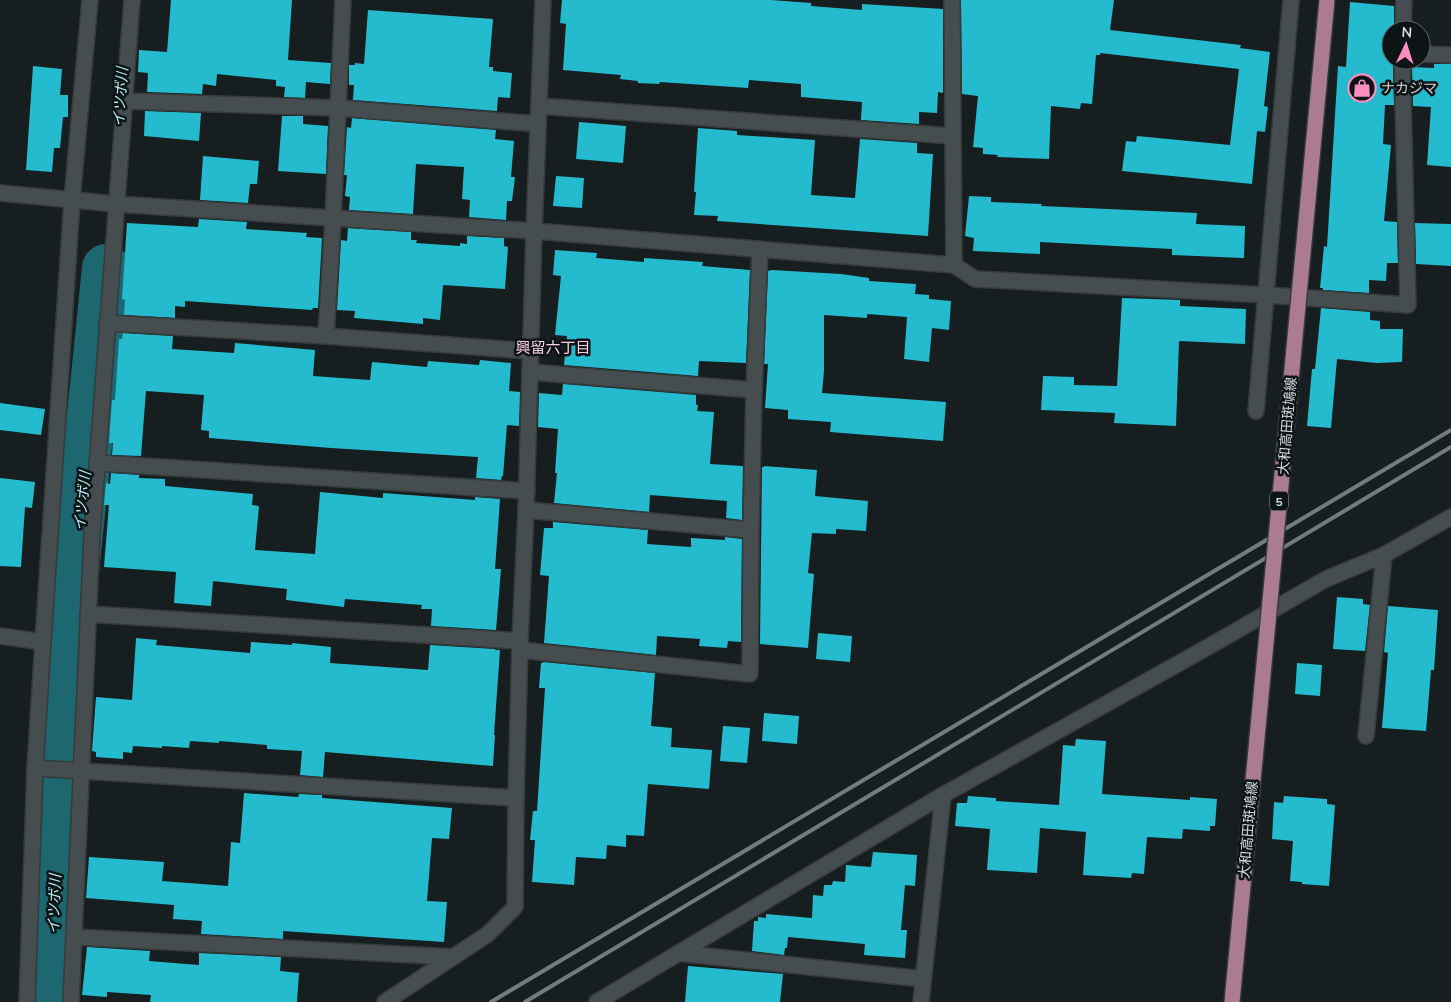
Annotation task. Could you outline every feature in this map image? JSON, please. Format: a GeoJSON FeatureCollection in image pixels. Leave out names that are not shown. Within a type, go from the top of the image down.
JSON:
{"type":"FeatureCollection","features":[{"type":"Feature","properties":{"kind":"main road","name":"大和高田斑鳩線"},"geometry":{"type":"LineString","coordinates":[[1232,1002],[1327,0]]}},
{"type":"Feature","properties":{"kind":"street"},"geometry":{"type":"LineString","coordinates":[[27,1002],[42,769],[42,642],[72,200],[90,0]]}},
{"type":"Feature","properties":{"kind":"street"},"geometry":{"type":"LineString","coordinates":[[71,1002],[77,771],[97,463],[132,0]]}},
{"type":"Feature","properties":{"kind":"street"},"geometry":{"type":"LineString","coordinates":[[326,336],[343,0]]}},
{"type":"Feature","properties":{"kind":"street"},"geometry":{"type":"LineString","coordinates":[[385,1002],[488,934],[514,907],[520,646],[527,491],[542,0]]}},
{"type":"Feature","properties":{"kind":"street"},"geometry":{"type":"LineString","coordinates":[[946,0],[952,0],[954,265]]}},
{"type":"Feature","properties":{"kind":"street"},"geometry":{"type":"LineString","coordinates":[[1256,411],[1267,295],[1286,38],[1291,0]]}},
{"type":"Feature","properties":{"kind":"street"},"geometry":{"type":"LineString","coordinates":[[1403,20],[1404,0]]}},
{"type":"Feature","properties":{"kind":"street"},"geometry":{"type":"LineString","coordinates":[[1431,54],[1451,55]]}},
{"type":"Feature","properties":{"kind":"street"},"geometry":{"type":"LineString","coordinates":[[0,193],[116,204],[534,231],[954,265],[975,279],[1267,295],[1408,305],[1402,70]]}},
{"type":"Feature","properties":{"kind":"street"},"geometry":{"type":"LineString","coordinates":[[124,101],[338,108],[538,124]]}},
{"type":"Feature","properties":{"kind":"street"},"geometry":{"type":"LineString","coordinates":[[539,106],[953,136]]}},
{"type":"Feature","properties":{"kind":"street"},"geometry":{"type":"LineString","coordinates":[[88,614],[520,646],[750,674],[754,390],[760,250]]}},
{"type":"Feature","properties":{"kind":"street"},"geometry":{"type":"LineString","coordinates":[[107,323],[530,351]]}},
{"type":"Feature","properties":{"kind":"street"},"geometry":{"type":"LineString","coordinates":[[530,372],[754,390]]}},
{"type":"Feature","properties":{"kind":"street"},"geometry":{"type":"LineString","coordinates":[[97,463],[527,491]]}},
{"type":"Feature","properties":{"kind":"street"},"geometry":{"type":"LineString","coordinates":[[526,510],[751,530]]}},
{"type":"Feature","properties":{"kind":"street"},"geometry":{"type":"LineString","coordinates":[[597,1002],[943,795],[1200,652],[1326,579],[1384,556],[1451,517]]}},
{"type":"Feature","properties":{"kind":"street"},"geometry":{"type":"LineString","coordinates":[[1366,736],[1384,556]]}},
{"type":"Feature","properties":{"kind":"street"},"geometry":{"type":"LineString","coordinates":[[0,636],[42,642]]}},
{"type":"Feature","properties":{"kind":"street"},"geometry":{"type":"LineString","coordinates":[[42,769],[516,798]]}},
{"type":"Feature","properties":{"kind":"street"},"geometry":{"type":"LineString","coordinates":[[921,1002],[943,795]]}},
{"type":"Feature","properties":{"kind":"street"},"geometry":{"type":"LineString","coordinates":[[74,937],[454,957]]}},
{"type":"Feature","properties":{"kind":"street"},"geometry":{"type":"LineString","coordinates":[[678,954],[923,979]]}},
{"type":"Feature","properties":{"kind":"building"},"geometry":{"type":"Polygon","coordinates":[[[171,0],[292,0],[288,60],[331,63],[330,84],[306,82],[305,98],[284,97],[285,87],[276,86],[276,80],[217,74],[216,86],[203,84],[202,94],[147,92],[148,73],[138,72],[139,50],[167,52],[171,0]]]}},
{"type":"Feature","properties":{"kind":"building"},"geometry":{"type":"Polygon","coordinates":[[[562,0],[771,0],[811,3],[811,6],[862,10],[862,4],[943,9],[943,93],[938,92],[937,113],[919,112],[919,124],[861,120],[862,102],[801,97],[801,84],[749,80],[748,88],[660,82],[659,84],[638,83],[638,81],[620,79],[621,75],[563,70],[566,24],[560,23],[562,0]]]}},
{"type":"Feature","properties":{"kind":"building"},"geometry":{"type":"Polygon","coordinates":[[[961,0],[1114,0],[1110,30],[1241,45],[1240,48],[1270,52],[1264,106],[1268,107],[1265,132],[1257,131],[1252,184],[1122,171],[1126,141],[1136,142],[1137,136],[1230,145],[1239,69],[1100,53],[1100,55],[1096,55],[1092,104],[1081,103],[1080,109],[1051,106],[1049,159],[997,157],[998,155],[983,154],[983,148],[973,147],[978,96],[962,94],[961,0]]]}},
{"type":"Feature","properties":{"kind":"building"},"geometry":{"type":"Polygon","coordinates":[[[1350,2],[1394,6],[1394,20],[1381,20],[1381,70],[1393,70],[1394,105],[1385,105],[1383,144],[1391,145],[1384,221],[1397,222],[1398,263],[1387,263],[1386,281],[1369,280],[1369,293],[1323,290],[1323,288],[1320,288],[1324,246],[1327,247],[1338,66],[1346,67],[1350,2]]]}},
{"type":"Feature","properties":{"kind":"building"},"geometry":{"type":"Polygon","coordinates":[[[368,10],[493,19],[489,67],[493,67],[493,71],[512,73],[510,98],[498,97],[497,111],[353,100],[354,85],[349,85],[349,65],[355,65],[355,63],[364,64],[368,10]]]}},
{"type":"Feature","properties":{"kind":"building"},"geometry":{"type":"Polygon","coordinates":[[[1434,64],[1451,64],[1451,167],[1427,165],[1431,107],[1413,106],[1412,70],[1431,70],[1431,68],[1434,68],[1434,64]]]}},
{"type":"Feature","properties":{"kind":"building"},"geometry":{"type":"Polygon","coordinates":[[[33,66],[62,69],[60,95],[68,95],[68,117],[63,117],[60,148],[54,148],[52,172],[26,170],[33,66]]]}},
{"type":"Feature","properties":{"kind":"building"},"geometry":{"type":"Polygon","coordinates":[[[145,111],[201,113],[199,141],[144,136],[145,111]]]}},
{"type":"Feature","properties":{"kind":"building"},"geometry":{"type":"Polygon","coordinates":[[[282,116],[303,116],[303,124],[328,126],[326,174],[278,171],[282,116]]]}},
{"type":"Feature","properties":{"kind":"building"},"geometry":{"type":"Polygon","coordinates":[[[352,118],[496,130],[495,139],[514,141],[511,177],[515,177],[512,201],[507,201],[506,220],[469,217],[470,200],[462,199],[464,167],[416,164],[413,214],[349,210],[350,197],[345,196],[347,175],[344,175],[347,127],[351,128],[352,118]]]}},
{"type":"Feature","properties":{"kind":"building"},"geometry":{"type":"Polygon","coordinates":[[[579,122],[626,126],[623,163],[576,159],[579,122]]]}},
{"type":"Feature","properties":{"kind":"building"},"geometry":{"type":"Polygon","coordinates":[[[698,128],[737,131],[737,135],[815,140],[811,195],[855,198],[860,139],[917,143],[917,153],[933,154],[928,236],[717,221],[718,216],[694,215],[698,128]]]}},
{"type":"Feature","properties":{"kind":"building"},"geometry":{"type":"Polygon","coordinates":[[[203,156],[259,161],[257,184],[250,184],[248,203],[200,200],[203,156]]]}},
{"type":"Feature","properties":{"kind":"building"},"geometry":{"type":"Polygon","coordinates":[[[556,176],[584,178],[582,208],[553,206],[556,176]]]}},
{"type":"Feature","properties":{"kind":"building"},"geometry":{"type":"Polygon","coordinates":[[[969,196],[991,197],[991,202],[1042,204],[1041,206],[1197,213],[1196,224],[1245,226],[1244,258],[1172,255],[1172,249],[1040,242],[1040,254],[973,251],[974,238],[965,236],[969,196]]]}},
{"type":"Feature","properties":{"kind":"building"},"geometry":{"type":"Polygon","coordinates":[[[199,219],[247,222],[246,229],[307,233],[306,237],[322,238],[318,308],[313,308],[312,310],[185,301],[185,307],[175,306],[175,318],[124,315],[125,300],[122,299],[127,223],[198,227],[199,219]]]}},
{"type":"Feature","properties":{"kind":"building"},"geometry":{"type":"Polygon","coordinates":[[[1415,223],[1451,224],[1451,266],[1416,264],[1415,223]]]}},
{"type":"Feature","properties":{"kind":"building"},"geometry":{"type":"Polygon","coordinates":[[[348,228],[411,232],[411,240],[417,240],[416,243],[460,246],[460,243],[467,244],[467,236],[504,238],[504,246],[508,247],[505,289],[443,285],[440,320],[423,318],[423,324],[354,318],[355,311],[337,310],[341,240],[347,241],[348,228]]]}},
{"type":"Feature","properties":{"kind":"building"},"geometry":{"type":"Polygon","coordinates":[[[555,250],[597,253],[596,258],[644,262],[644,258],[703,262],[702,266],[750,270],[746,363],[699,361],[698,376],[564,365],[567,336],[555,335],[561,276],[553,275],[555,250]]]}},
{"type":"Feature","properties":{"kind":"building"},"geometry":{"type":"Polygon","coordinates":[[[768,271],[841,274],[869,278],[869,281],[916,284],[915,294],[929,295],[929,299],[951,301],[949,330],[932,328],[929,362],[904,359],[907,317],[867,314],[867,318],[824,315],[822,393],[946,402],[943,441],[830,432],[831,422],[788,419],[788,410],[765,408],[768,364],[764,364],[768,271]]]}},
{"type":"Feature","properties":{"kind":"building"},"geometry":{"type":"Polygon","coordinates":[[[1122,298],[1180,300],[1180,306],[1246,309],[1245,344],[1179,341],[1176,426],[1114,423],[1115,413],[1041,410],[1043,376],[1074,377],[1074,385],[1117,386],[1122,298]]]}},
{"type":"Feature","properties":{"kind":"building"},"geometry":{"type":"Polygon","coordinates":[[[1321,308],[1370,312],[1370,320],[1380,321],[1380,329],[1403,329],[1402,362],[1376,363],[1337,359],[1331,428],[1307,426],[1312,369],[1315,369],[1321,308]]]}},
{"type":"Feature","properties":{"kind":"building"},"geometry":{"type":"Polygon","coordinates":[[[123,333],[173,336],[172,349],[234,353],[235,343],[315,350],[313,376],[370,380],[372,362],[427,367],[428,361],[479,365],[480,360],[511,363],[509,391],[520,392],[519,426],[507,425],[503,476],[501,480],[476,478],[478,457],[209,438],[209,431],[201,430],[204,395],[146,391],[141,456],[112,455],[113,443],[109,443],[112,400],[115,400],[119,339],[122,339],[123,333]]]}},
{"type":"Feature","properties":{"kind":"building"},"geometry":{"type":"Polygon","coordinates":[[[563,384],[696,395],[697,411],[714,412],[710,464],[743,466],[742,520],[726,518],[727,501],[650,495],[649,512],[554,503],[558,429],[538,427],[539,393],[562,395],[563,384]]]}},
{"type":"Feature","properties":{"kind":"building"},"geometry":{"type":"Polygon","coordinates":[[[0,403],[45,409],[41,435],[0,430],[0,403]]]}},
{"type":"Feature","properties":{"kind":"building"},"geometry":{"type":"Polygon","coordinates":[[[762,467],[817,470],[815,496],[868,501],[866,531],[836,529],[836,534],[812,533],[808,573],[814,574],[808,648],[760,644],[762,467]]]}},
{"type":"Feature","properties":{"kind":"building"},"geometry":{"type":"Polygon","coordinates":[[[111,473],[139,475],[139,478],[165,479],[165,486],[253,494],[252,505],[259,506],[255,550],[315,554],[320,492],[383,498],[383,493],[475,500],[475,497],[500,499],[495,569],[501,569],[496,630],[431,626],[432,609],[421,609],[422,605],[345,599],[344,607],[286,600],[287,589],[213,581],[211,606],[174,603],[176,572],[104,567],[109,505],[104,505],[106,483],[110,484],[111,473]]]}},
{"type":"Feature","properties":{"kind":"building"},"geometry":{"type":"Polygon","coordinates":[[[0,478],[35,482],[32,508],[25,507],[21,567],[0,566],[0,478]]]}},
{"type":"Feature","properties":{"kind":"building"},"geometry":{"type":"Polygon","coordinates":[[[553,522],[648,530],[647,544],[691,547],[691,538],[725,540],[725,537],[742,539],[741,642],[728,641],[727,648],[699,646],[700,639],[657,636],[656,655],[544,643],[549,576],[540,575],[544,528],[553,528],[553,522]]]}},
{"type":"Feature","properties":{"kind":"building"},"geometry":{"type":"Polygon","coordinates":[[[1337,597],[1363,599],[1363,604],[1370,605],[1365,651],[1333,649],[1337,597]]]}},
{"type":"Feature","properties":{"kind":"building"},"geometry":{"type":"Polygon","coordinates":[[[1388,606],[1438,610],[1434,670],[1431,670],[1426,731],[1382,728],[1388,653],[1384,652],[1388,606]]]}},
{"type":"Feature","properties":{"kind":"building"},"geometry":{"type":"Polygon","coordinates":[[[818,633],[852,636],[850,662],[816,659],[818,633]]]}},
{"type":"Feature","properties":{"kind":"building"},"geometry":{"type":"Polygon","coordinates":[[[136,638],[157,640],[156,645],[250,653],[251,642],[292,645],[292,643],[331,647],[330,663],[428,670],[430,645],[500,650],[493,766],[325,752],[323,777],[300,775],[302,751],[267,749],[267,745],[219,741],[219,743],[190,741],[189,748],[133,746],[132,753],[123,752],[123,759],[96,757],[96,752],[92,751],[96,697],[132,700],[136,638]]]}},
{"type":"Feature","properties":{"kind":"building"},"geometry":{"type":"Polygon","coordinates":[[[541,663],[655,673],[651,726],[672,728],[671,747],[712,750],[709,789],[648,784],[644,836],[626,835],[626,847],[607,845],[606,859],[576,857],[574,885],[532,882],[535,840],[530,840],[533,811],[537,811],[545,688],[539,688],[541,663]]]}},
{"type":"Feature","properties":{"kind":"building"},"geometry":{"type":"Polygon","coordinates":[[[1297,663],[1322,665],[1320,696],[1295,694],[1297,663]]]}},
{"type":"Feature","properties":{"kind":"building"},"geometry":{"type":"Polygon","coordinates":[[[764,713],[799,716],[797,744],[762,741],[764,713]]]}},
{"type":"Feature","properties":{"kind":"building"},"geometry":{"type":"Polygon","coordinates":[[[723,726],[750,728],[747,763],[720,761],[723,726]]]}},
{"type":"Feature","properties":{"kind":"building"},"geometry":{"type":"Polygon","coordinates":[[[1076,739],[1106,741],[1102,794],[1190,800],[1190,797],[1217,799],[1215,826],[1210,826],[1210,831],[1183,829],[1182,839],[1147,837],[1144,874],[1132,873],[1131,878],[1083,875],[1086,832],[1040,828],[1037,873],[987,870],[990,829],[955,826],[957,803],[967,803],[968,796],[996,798],[996,801],[1059,805],[1063,745],[1075,746],[1076,739]]]}},
{"type":"Feature","properties":{"kind":"building"},"geometry":{"type":"Polygon","coordinates":[[[244,793],[298,797],[299,794],[322,795],[322,798],[452,808],[449,839],[432,838],[427,901],[447,902],[444,942],[283,931],[283,939],[201,934],[202,921],[173,919],[174,905],[86,898],[89,857],[164,862],[162,881],[228,886],[231,842],[240,843],[244,793]]]}},
{"type":"Feature","properties":{"kind":"building"},"geometry":{"type":"Polygon","coordinates":[[[1284,796],[1327,799],[1327,804],[1335,805],[1329,886],[1290,881],[1293,841],[1272,839],[1274,802],[1283,803],[1284,796]]]}},
{"type":"Feature","properties":{"kind":"building"},"geometry":{"type":"Polygon","coordinates":[[[873,852],[917,855],[915,886],[905,885],[901,930],[907,930],[905,958],[864,955],[865,944],[788,937],[784,955],[752,951],[754,921],[758,921],[758,917],[766,918],[766,914],[812,918],[813,895],[823,896],[824,885],[832,885],[833,881],[845,882],[846,865],[871,867],[873,852]]]}},
{"type":"Feature","properties":{"kind":"building"},"geometry":{"type":"Polygon","coordinates":[[[87,947],[150,951],[149,961],[199,965],[199,953],[281,957],[280,971],[299,973],[297,1002],[150,1002],[151,995],[107,992],[107,997],[82,995],[87,947]]]}},
{"type":"Feature","properties":{"kind":"building"},"geometry":{"type":"Polygon","coordinates":[[[688,966],[783,974],[780,1002],[685,1002],[688,966]]]}},
{"type":"Feature","properties":{"kind":"waterway","name":"イツボ川"},"geometry":{"type":"LineString","coordinates":[[51,1002],[63,690],[106,268]]}},
{"type":"Feature","properties":{"kind":"railway"},"geometry":{"type":"LineString","coordinates":[[491,1002],[1451,430]]}},
{"type":"Feature","properties":{"kind":"railway"},"geometry":{"type":"LineString","coordinates":[[525,1002],[1451,447]]}},
{"type":"Feature","properties":{"kind":"place","name":"ナカジマ"},"geometry":{"type":"Point","coordinates":[1362,88]}},
{"type":"Feature","properties":{"kind":"district","name":"興留六丁目"},"geometry":{"type":"Point","coordinates":[553,347]}}]}
